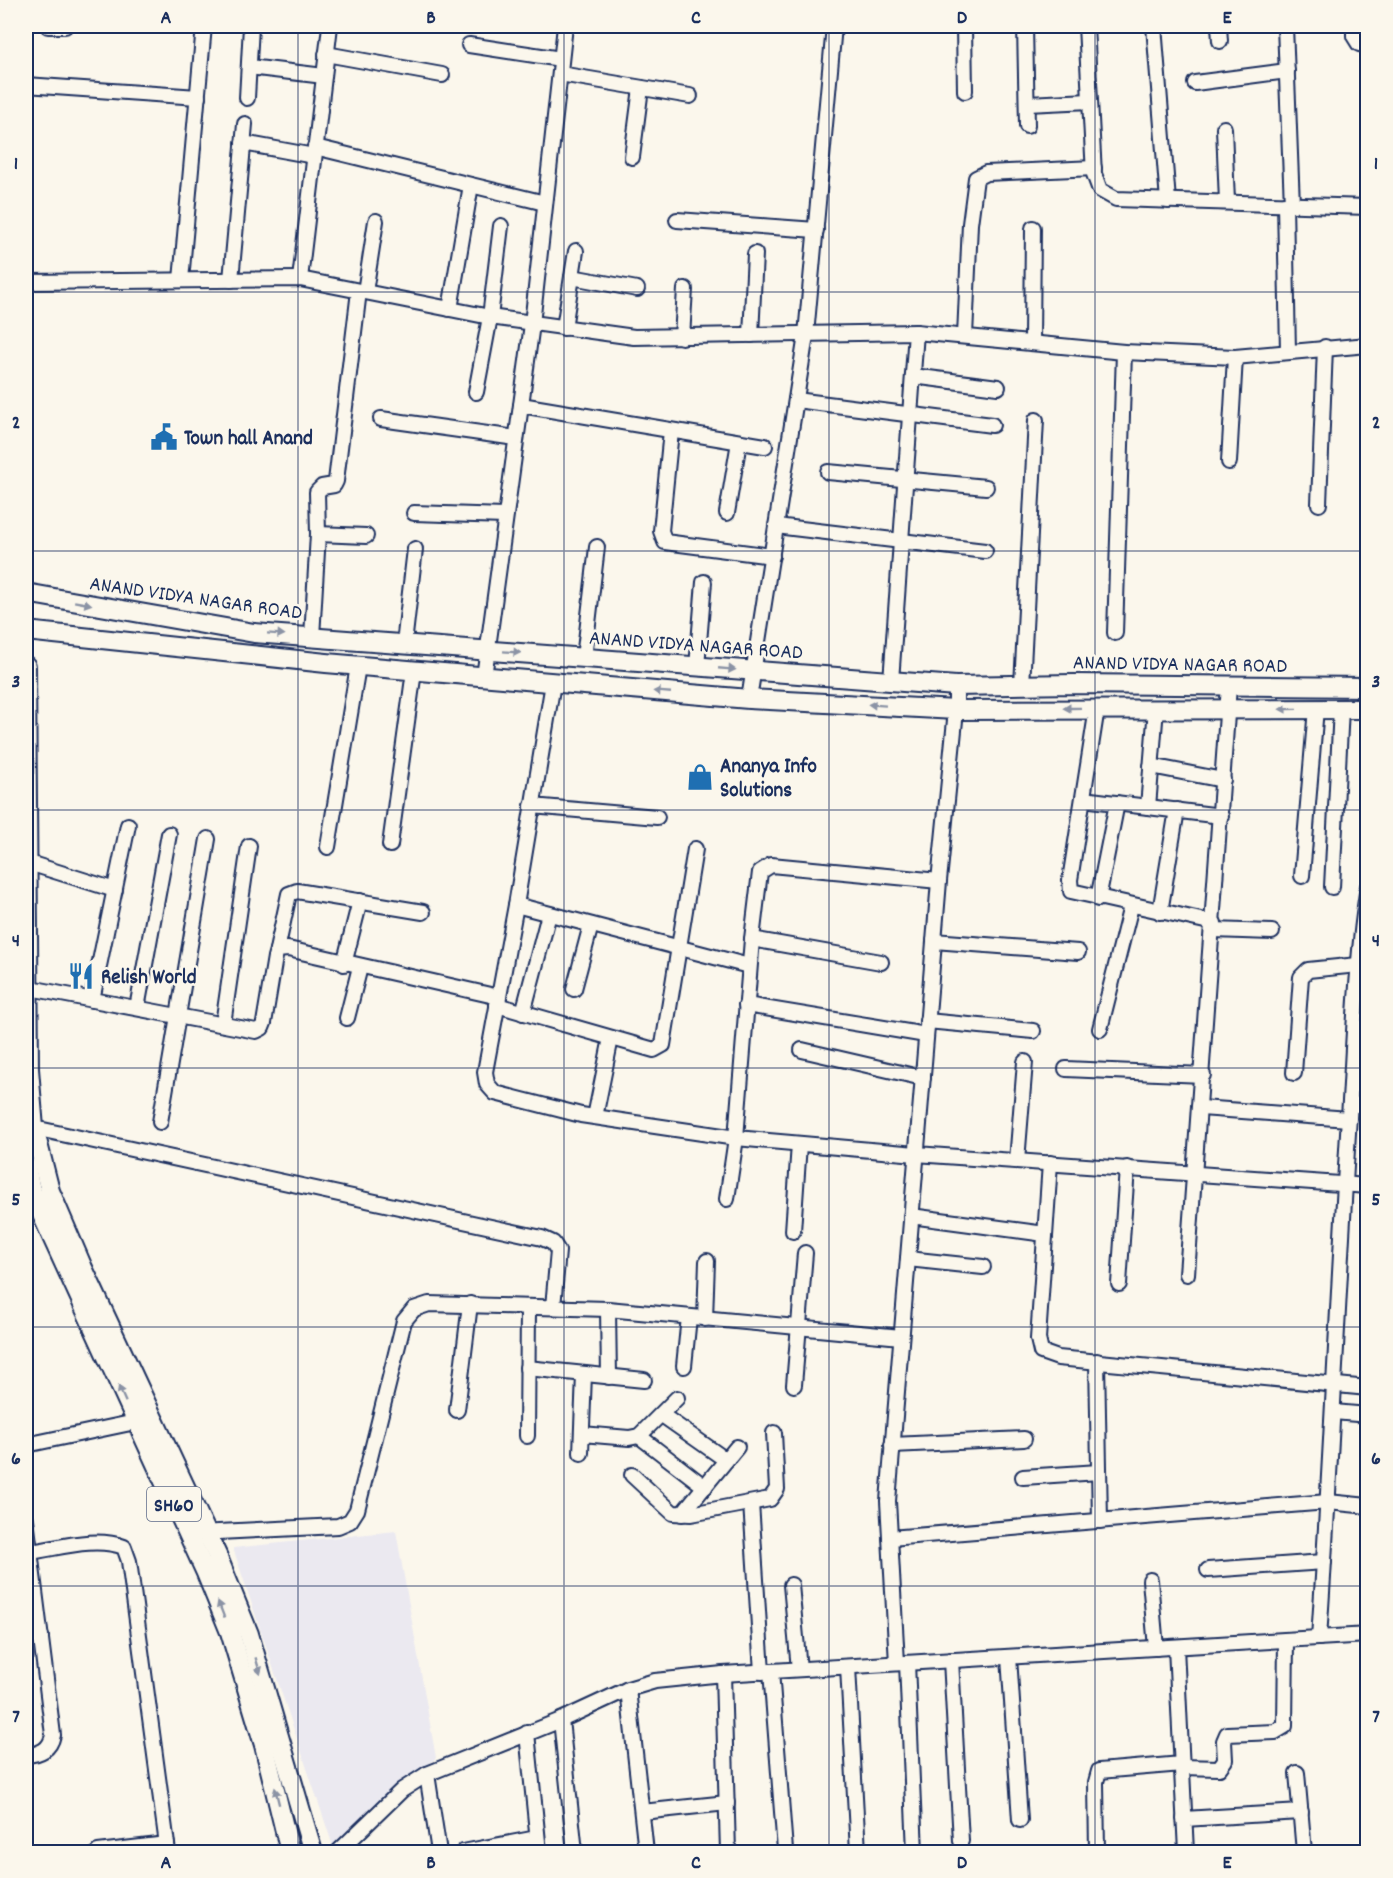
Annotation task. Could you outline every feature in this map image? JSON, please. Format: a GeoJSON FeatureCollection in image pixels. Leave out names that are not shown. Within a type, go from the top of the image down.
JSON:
{"type":"FeatureCollection","features":[{"type":"Feature","properties":{"kind":"main road","name":"ANAND VIDYA NAGAR ROAD"},"geometry":{"type":"LineString","coordinates":[[26,593],[254,633],[956,686],[1368,687]]}},
{"type":"Feature","properties":{"kind":"main road","name":"ANAND VIDYA NAGAR ROAD"},"geometry":{"type":"LineString","coordinates":[[26,631],[358,666],[749,699],[956,710],[1368,709]]}},
{"type":"Feature","properties":{"kind":"main road"},"geometry":{"type":"LineString","coordinates":[[26,666],[30,988],[27,1069]]}},
{"type":"Feature","properties":{"kind":"main road","name":"SH60"},"geometry":{"type":"LineString","coordinates":[[27,1069],[34,1128],[50,1191],[144,1421]]}},
{"type":"Feature","properties":{"kind":"main road","name":"SH60"},"geometry":{"type":"LineString","coordinates":[[26,1166],[31,1190],[197,1533],[249,1634],[313,1852]]}},
{"type":"Feature","properties":{"kind":"main road","name":"SH60"},"geometry":{"type":"LineString","coordinates":[[197,1533],[264,1745],[291,1852]]}},
{"type":"Feature","properties":{"kind":"street"},"geometry":{"type":"LineString","coordinates":[[48,26],[65,26]]}},
{"type":"Feature","properties":{"kind":"street"},"geometry":{"type":"LineString","coordinates":[[181,280],[204,26]]}},
{"type":"Feature","properties":{"kind":"street"},"geometry":{"type":"LineString","coordinates":[[248,98],[251,26]]}},
{"type":"Feature","properties":{"kind":"street"},"geometry":{"type":"LineString","coordinates":[[300,279],[330,26]]}},
{"type":"Feature","properties":{"kind":"street"},"geometry":{"type":"LineString","coordinates":[[484,676],[532,324],[565,26]]}},
{"type":"Feature","properties":{"kind":"street"},"geometry":{"type":"LineString","coordinates":[[749,699],[806,335],[834,26]]}},
{"type":"Feature","properties":{"kind":"street"},"geometry":{"type":"LineString","coordinates":[[964,26],[965,91]]}},
{"type":"Feature","properties":{"kind":"street"},"geometry":{"type":"LineString","coordinates":[[1025,26],[1027,126]]}},
{"type":"Feature","properties":{"kind":"street"},"geometry":{"type":"LineString","coordinates":[[1086,26],[1094,168],[1100,190],[1116,199],[1368,207]]}},
{"type":"Feature","properties":{"kind":"street"},"geometry":{"type":"LineString","coordinates":[[1154,26],[1168,201]]}},
{"type":"Feature","properties":{"kind":"street"},"geometry":{"type":"LineString","coordinates":[[1219,26],[1220,41]]}},
{"type":"Feature","properties":{"kind":"street"},"geometry":{"type":"LineString","coordinates":[[1285,26],[1288,351]]}},
{"type":"Feature","properties":{"kind":"street"},"geometry":{"type":"LineString","coordinates":[[1353,26],[1354,36],[1359,44],[1368,46]]}},
{"type":"Feature","properties":{"kind":"street"},"geometry":{"type":"LineString","coordinates":[[469,45],[561,59]]}},
{"type":"Feature","properties":{"kind":"street"},"geometry":{"type":"LineString","coordinates":[[326,54],[442,75]]}},
{"type":"Feature","properties":{"kind":"street"},"geometry":{"type":"LineString","coordinates":[[249,67],[324,76]]}},
{"type":"Feature","properties":{"kind":"street"},"geometry":{"type":"LineString","coordinates":[[1195,83],[1287,71]]}},
{"type":"Feature","properties":{"kind":"street"},"geometry":{"type":"LineString","coordinates":[[560,74],[690,96]]}},
{"type":"Feature","properties":{"kind":"street"},"geometry":{"type":"LineString","coordinates":[[26,86],[198,97]]}},
{"type":"Feature","properties":{"kind":"street"},"geometry":{"type":"LineString","coordinates":[[632,157],[641,88]]}},
{"type":"Feature","properties":{"kind":"street"},"geometry":{"type":"LineString","coordinates":[[1027,104],[1090,101]]}},
{"type":"Feature","properties":{"kind":"street"},"geometry":{"type":"LineString","coordinates":[[231,280],[245,124]]}},
{"type":"Feature","properties":{"kind":"street"},"geometry":{"type":"LineString","coordinates":[[1224,128],[1227,202]]}},
{"type":"Feature","properties":{"kind":"street"},"geometry":{"type":"LineString","coordinates":[[243,143],[315,152],[545,203]]}},
{"type":"Feature","properties":{"kind":"street"},"geometry":{"type":"LineString","coordinates":[[966,336],[971,215],[976,178],[986,173],[1094,168]]}},
{"type":"Feature","properties":{"kind":"street"},"geometry":{"type":"LineString","coordinates":[[450,309],[471,185]]}},
{"type":"Feature","properties":{"kind":"street"},"geometry":{"type":"LineString","coordinates":[[677,220],[816,230]]}},
{"type":"Feature","properties":{"kind":"street"},"geometry":{"type":"LineString","coordinates":[[312,637],[318,534],[317,492],[322,487],[334,485],[336,481],[362,292],[376,221]]}},
{"type":"Feature","properties":{"kind":"street"},"geometry":{"type":"LineString","coordinates":[[476,392],[490,317],[501,226]]}},
{"type":"Feature","properties":{"kind":"street"},"geometry":{"type":"LineString","coordinates":[[1032,343],[1033,228]]}},
{"type":"Feature","properties":{"kind":"street"},"geometry":{"type":"LineString","coordinates":[[564,328],[576,251]]}},
{"type":"Feature","properties":{"kind":"street"},"geometry":{"type":"LineString","coordinates":[[751,335],[755,254]]}},
{"type":"Feature","properties":{"kind":"street"},"geometry":{"type":"LineString","coordinates":[[572,277],[637,289]]}},
{"type":"Feature","properties":{"kind":"street"},"geometry":{"type":"LineString","coordinates":[[26,282],[300,279],[490,317],[634,338],[916,332],[1124,352],[1235,357],[1325,347],[1368,345]]}},
{"type":"Feature","properties":{"kind":"street"},"geometry":{"type":"LineString","coordinates":[[682,337],[685,289]]}},
{"type":"Feature","properties":{"kind":"street"},"geometry":{"type":"LineString","coordinates":[[891,681],[916,332]]}},
{"type":"Feature","properties":{"kind":"street"},"geometry":{"type":"LineString","coordinates":[[1319,504],[1325,347]]}},
{"type":"Feature","properties":{"kind":"street"},"geometry":{"type":"LineString","coordinates":[[1114,633],[1124,352]]}},
{"type":"Feature","properties":{"kind":"street"},"geometry":{"type":"LineString","coordinates":[[1229,462],[1235,357]]}},
{"type":"Feature","properties":{"kind":"street"},"geometry":{"type":"LineString","coordinates":[[913,376],[998,387]]}},
{"type":"Feature","properties":{"kind":"street"},"geometry":{"type":"LineString","coordinates":[[796,400],[992,425]]}},
{"type":"Feature","properties":{"kind":"street"},"geometry":{"type":"LineString","coordinates":[[520,405],[765,446]]}},
{"type":"Feature","properties":{"kind":"street"},"geometry":{"type":"LineString","coordinates":[[381,419],[516,438]]}},
{"type":"Feature","properties":{"kind":"street"},"geometry":{"type":"LineString","coordinates":[[1022,685],[1036,420]]}},
{"type":"Feature","properties":{"kind":"street"},"geometry":{"type":"LineString","coordinates":[[672,431],[661,531],[665,542],[772,556]]}},
{"type":"Feature","properties":{"kind":"street"},"geometry":{"type":"LineString","coordinates":[[727,513],[739,442]]}},
{"type":"Feature","properties":{"kind":"street"},"geometry":{"type":"LineString","coordinates":[[828,472],[986,487]]}},
{"type":"Feature","properties":{"kind":"street"},"geometry":{"type":"LineString","coordinates":[[414,513],[506,516]]}},
{"type":"Feature","properties":{"kind":"street"},"geometry":{"type":"LineString","coordinates":[[776,526],[901,543],[985,551]]}},
{"type":"Feature","properties":{"kind":"street"},"geometry":{"type":"LineString","coordinates":[[318,534],[366,536]]}},
{"type":"Feature","properties":{"kind":"street"},"geometry":{"type":"LineString","coordinates":[[584,658],[597,547]]}},
{"type":"Feature","properties":{"kind":"street"},"geometry":{"type":"LineString","coordinates":[[404,644],[415,549]]}},
{"type":"Feature","properties":{"kind":"street"},"geometry":{"type":"LineString","coordinates":[[697,667],[704,582]]}},
{"type":"Feature","properties":{"kind":"street"},"geometry":{"type":"LineString","coordinates":[[328,847],[358,666]]}},
{"type":"Feature","properties":{"kind":"street"},"geometry":{"type":"LineString","coordinates":[[390,845],[414,671]]}},
{"type":"Feature","properties":{"kind":"street"},"geometry":{"type":"LineString","coordinates":[[553,682],[516,905],[485,1072],[487,1084],[495,1093],[595,1118],[736,1138],[916,1154],[1368,1185]]}},
{"type":"Feature","properties":{"kind":"street"},"geometry":{"type":"LineString","coordinates":[[915,1852],[888,1501],[922,1078],[956,710],[956,686]]}},
{"type":"Feature","properties":{"kind":"street"},"geometry":{"type":"LineString","coordinates":[[1187,1274],[1201,1108],[1230,686]]}},
{"type":"Feature","properties":{"kind":"street"},"geometry":{"type":"LineString","coordinates":[[1097,708],[1070,886],[1076,894],[1160,912],[1214,927],[1272,932]]}},
{"type":"Feature","properties":{"kind":"street"},"geometry":{"type":"LineString","coordinates":[[1148,807],[1156,708]]}},
{"type":"Feature","properties":{"kind":"street"},"geometry":{"type":"LineString","coordinates":[[1302,876],[1316,708]]}},
{"type":"Feature","properties":{"kind":"street"},"geometry":{"type":"LineString","coordinates":[[1332,887],[1341,708]]}},
{"type":"Feature","properties":{"kind":"street"},"geometry":{"type":"LineString","coordinates":[[1151,766],[1223,780]]}},
{"type":"Feature","properties":{"kind":"street"},"geometry":{"type":"LineString","coordinates":[[1083,799],[1221,816]]}},
{"type":"Feature","properties":{"kind":"street"},"geometry":{"type":"LineString","coordinates":[[1098,899],[1117,803]]}},
{"type":"Feature","properties":{"kind":"street"},"geometry":{"type":"LineString","coordinates":[[532,806],[657,817]]}},
{"type":"Feature","properties":{"kind":"street"},"geometry":{"type":"LineString","coordinates":[[1160,912],[1177,810]]}},
{"type":"Feature","properties":{"kind":"street"},"geometry":{"type":"LineString","coordinates":[[92,1000],[128,825]]}},
{"type":"Feature","properties":{"kind":"street"},"geometry":{"type":"LineString","coordinates":[[137,1008],[170,834]]}},
{"type":"Feature","properties":{"kind":"street"},"geometry":{"type":"LineString","coordinates":[[160,1122],[208,839]]}},
{"type":"Feature","properties":{"kind":"street"},"geometry":{"type":"LineString","coordinates":[[223,1024],[249,846]]}},
{"type":"Feature","properties":{"kind":"street"},"geometry":{"type":"LineString","coordinates":[[278,950],[288,949],[498,1001],[524,1013],[654,1050],[663,1045],[681,948],[695,849]]}},
{"type":"Feature","properties":{"kind":"street"},"geometry":{"type":"LineString","coordinates":[[29,863],[115,890]]}},
{"type":"Feature","properties":{"kind":"street"},"geometry":{"type":"LineString","coordinates":[[727,1199],[736,1138],[749,966],[760,872],[771,865],[939,881]]}},
{"type":"Feature","properties":{"kind":"street"},"geometry":{"type":"LineString","coordinates":[[1319,1638],[1336,1386],[1343,1184],[1358,965],[1368,886]]}},
{"type":"Feature","properties":{"kind":"street"},"geometry":{"type":"LineString","coordinates":[[30,988],[256,1031],[262,1028],[289,894],[297,891],[423,912]]}},
{"type":"Feature","properties":{"kind":"street"},"geometry":{"type":"LineString","coordinates":[[344,963],[360,901]]}},
{"type":"Feature","properties":{"kind":"street"},"geometry":{"type":"LineString","coordinates":[[516,905],[749,966]]}},
{"type":"Feature","properties":{"kind":"street"},"geometry":{"type":"LineString","coordinates":[[1100,1029],[1131,906]]}},
{"type":"Feature","properties":{"kind":"street"},"geometry":{"type":"LineString","coordinates":[[524,1013],[549,914]]}},
{"type":"Feature","properties":{"kind":"street"},"geometry":{"type":"LineString","coordinates":[[574,989],[591,925]]}},
{"type":"Feature","properties":{"kind":"street"},"geometry":{"type":"LineString","coordinates":[[752,939],[881,962]]}},
{"type":"Feature","properties":{"kind":"street"},"geometry":{"type":"LineString","coordinates":[[934,941],[1078,952]]}},
{"type":"Feature","properties":{"kind":"street"},"geometry":{"type":"LineString","coordinates":[[1294,1073],[1301,976],[1308,970],[1358,965]]}},
{"type":"Feature","properties":{"kind":"street"},"geometry":{"type":"LineString","coordinates":[[347,1018],[360,967]]}},
{"type":"Feature","properties":{"kind":"street"},"geometry":{"type":"LineString","coordinates":[[746,1005],[927,1028],[1033,1031]]}},
{"type":"Feature","properties":{"kind":"street"},"geometry":{"type":"LineString","coordinates":[[595,1118],[611,1038]]}},
{"type":"Feature","properties":{"kind":"street"},"geometry":{"type":"LineString","coordinates":[[802,1050],[922,1078]]}},
{"type":"Feature","properties":{"kind":"street"},"geometry":{"type":"LineString","coordinates":[[1017,1161],[1025,1062]]}},
{"type":"Feature","properties":{"kind":"street"},"geometry":{"type":"LineString","coordinates":[[1066,1069],[1203,1075]]}},
{"type":"Feature","properties":{"kind":"street"},"geometry":{"type":"LineString","coordinates":[[1350,1104],[1368,1106]]}},
{"type":"Feature","properties":{"kind":"street"},"geometry":{"type":"LineString","coordinates":[[1201,1108],[1349,1119]]}},
{"type":"Feature","properties":{"kind":"street"},"geometry":{"type":"LineString","coordinates":[[34,1128],[542,1238],[553,1243],[558,1251],[553,1306]]}},
{"type":"Feature","properties":{"kind":"street"},"geometry":{"type":"LineString","coordinates":[[793,1231],[799,1144]]}},
{"type":"Feature","properties":{"kind":"street"},"geometry":{"type":"LineString","coordinates":[[1050,1163],[1039,1347],[1048,1356],[1368,1388]]}},
{"type":"Feature","properties":{"kind":"street"},"geometry":{"type":"LineString","coordinates":[[1119,1284],[1128,1168]]}},
{"type":"Feature","properties":{"kind":"street"},"geometry":{"type":"LineString","coordinates":[[911,1216],[1045,1234]]}},
{"type":"Feature","properties":{"kind":"street"},"geometry":{"type":"LineString","coordinates":[[794,1385],[805,1253]]}},
{"type":"Feature","properties":{"kind":"street"},"geometry":{"type":"LineString","coordinates":[[908,1259],[983,1267]]}},
{"type":"Feature","properties":{"kind":"street"},"geometry":{"type":"LineString","coordinates":[[705,1318],[707,1261]]}},
{"type":"Feature","properties":{"kind":"street"},"geometry":{"type":"LineString","coordinates":[[197,1533],[338,1526],[350,1521],[357,1510],[404,1321],[414,1309],[429,1304],[608,1309],[901,1337]]}},
{"type":"Feature","properties":{"kind":"street"},"geometry":{"type":"LineString","coordinates":[[457,1410],[470,1304]]}},
{"type":"Feature","properties":{"kind":"street"},"geometry":{"type":"LineString","coordinates":[[527,1436],[528,1307]]}},
{"type":"Feature","properties":{"kind":"street"},"geometry":{"type":"LineString","coordinates":[[608,1309],[609,1377]]}},
{"type":"Feature","properties":{"kind":"street"},"geometry":{"type":"LineString","coordinates":[[684,1366],[689,1317]]}},
{"type":"Feature","properties":{"kind":"street"},"geometry":{"type":"LineString","coordinates":[[1097,1361],[1100,1521]]}},
{"type":"Feature","properties":{"kind":"street"},"geometry":{"type":"LineString","coordinates":[[527,1368],[644,1380]]}},
{"type":"Feature","properties":{"kind":"street"},"geometry":{"type":"LineString","coordinates":[[581,1453],[584,1374]]}},
{"type":"Feature","properties":{"kind":"street"},"geometry":{"type":"LineString","coordinates":[[582,1434],[639,1437],[677,1398]]}},
{"type":"Feature","properties":{"kind":"street"},"geometry":{"type":"LineString","coordinates":[[1334,1412],[1368,1415]]}},
{"type":"Feature","properties":{"kind":"street"},"geometry":{"type":"LineString","coordinates":[[662,1415],[726,1460]]}},
{"type":"Feature","properties":{"kind":"street"},"geometry":{"type":"LineString","coordinates":[[26,1445],[144,1421]]}},
{"type":"Feature","properties":{"kind":"street"},"geometry":{"type":"LineString","coordinates":[[632,1475],[665,1507],[682,1514],[770,1499],[775,1495],[774,1433]]}},
{"type":"Feature","properties":{"kind":"street"},"geometry":{"type":"LineString","coordinates":[[639,1437],[705,1487]]}},
{"type":"Feature","properties":{"kind":"street"},"geometry":{"type":"LineString","coordinates":[[892,1445],[1024,1439]]}},
{"type":"Feature","properties":{"kind":"street"},"geometry":{"type":"LineString","coordinates":[[682,1514],[737,1447]]}},
{"type":"Feature","properties":{"kind":"street"},"geometry":{"type":"LineString","coordinates":[[1023,1477],[1099,1472]]}},
{"type":"Feature","properties":{"kind":"street"},"geometry":{"type":"LineString","coordinates":[[890,1538],[1328,1502],[1368,1506]]}},
{"type":"Feature","properties":{"kind":"street"},"geometry":{"type":"LineString","coordinates":[[751,1503],[785,1850]]}},
{"type":"Feature","properties":{"kind":"street"},"geometry":{"type":"LineString","coordinates":[[26,1519],[30,1573],[41,1636],[53,1735],[51,1744],[44,1750],[26,1755]]}},
{"type":"Feature","properties":{"kind":"street"},"geometry":{"type":"LineString","coordinates":[[30,1552],[95,1542],[112,1543],[124,1547],[129,1561],[167,1848],[98,1852]]}},
{"type":"Feature","properties":{"kind":"street"},"geometry":{"type":"LineString","coordinates":[[1208,1570],[1324,1562]]}},
{"type":"Feature","properties":{"kind":"street"},"geometry":{"type":"LineString","coordinates":[[1150,1580],[1156,1648]]}},
{"type":"Feature","properties":{"kind":"street"},"geometry":{"type":"LineString","coordinates":[[791,1586],[799,1670]]}},
{"type":"Feature","properties":{"kind":"street"},"geometry":{"type":"LineString","coordinates":[[338,1852],[402,1790],[427,1774],[561,1720],[628,1689],[655,1681],[767,1671],[1368,1635]]}},
{"type":"Feature","properties":{"kind":"street"},"geometry":{"type":"LineString","coordinates":[[26,1638],[41,1636]]}},
{"type":"Feature","properties":{"kind":"street"},"geometry":{"type":"LineString","coordinates":[[1097,1852],[1096,1782],[1099,1771],[1182,1765],[1219,1768],[1225,1760],[1224,1741],[1227,1734],[1275,1732],[1285,1726],[1286,1640]]}},
{"type":"Feature","properties":{"kind":"street"},"geometry":{"type":"LineString","coordinates":[[1176,1647],[1186,1852]]}},
{"type":"Feature","properties":{"kind":"street"},"geometry":{"type":"LineString","coordinates":[[1009,1657],[1020,1820]]}},
{"type":"Feature","properties":{"kind":"street"},"geometry":{"type":"LineString","coordinates":[[951,1660],[961,1841]]}},
{"type":"Feature","properties":{"kind":"street"},"geometry":{"type":"LineString","coordinates":[[848,1667],[858,1852]]}},
{"type":"Feature","properties":{"kind":"street"},"geometry":{"type":"LineString","coordinates":[[723,1674],[728,1852]]}},
{"type":"Feature","properties":{"kind":"street"},"geometry":{"type":"LineString","coordinates":[[628,1689],[646,1852]]}},
{"type":"Feature","properties":{"kind":"street"},"geometry":{"type":"LineString","coordinates":[[561,1720],[575,1852]]}},
{"type":"Feature","properties":{"kind":"street"},"geometry":{"type":"LineString","coordinates":[[527,1733],[539,1852]]}},
{"type":"Feature","properties":{"kind":"street"},"geometry":{"type":"LineString","coordinates":[[1297,1773],[1304,1852]]}},
{"type":"Feature","properties":{"kind":"street"},"geometry":{"type":"LineString","coordinates":[[427,1774],[439,1852]]}},
{"type":"Feature","properties":{"kind":"street"},"geometry":{"type":"LineString","coordinates":[[642,1812],[727,1803]]}},
{"type":"Feature","properties":{"kind":"street"},"geometry":{"type":"LineString","coordinates":[[1184,1819],[1301,1812]]}},
{"type":"Feature","properties":{"kind":"street"},"geometry":{"type":"LineString","coordinates":[[464,1852],[502,1849],[537,1838]]}},
{"type":"Feature","properties":{"kind":"shaded area"},"geometry":{"type":"Polygon","coordinates":[[[396,1531],[436,1758],[333,1846],[233,1548],[396,1531]]]}},
{"type":"Feature","properties":{"kind":"place","name":"Town hall Anand"},"geometry":{"type":"Point","coordinates":[164,437]}},
{"type":"Feature","properties":{"kind":"place","name":"Ananya Info Solutions"},"geometry":{"type":"Point","coordinates":[700,777]}},
{"type":"Feature","properties":{"kind":"place","name":"Relish World"},"geometry":{"type":"Point","coordinates":[81,976]}}]}
